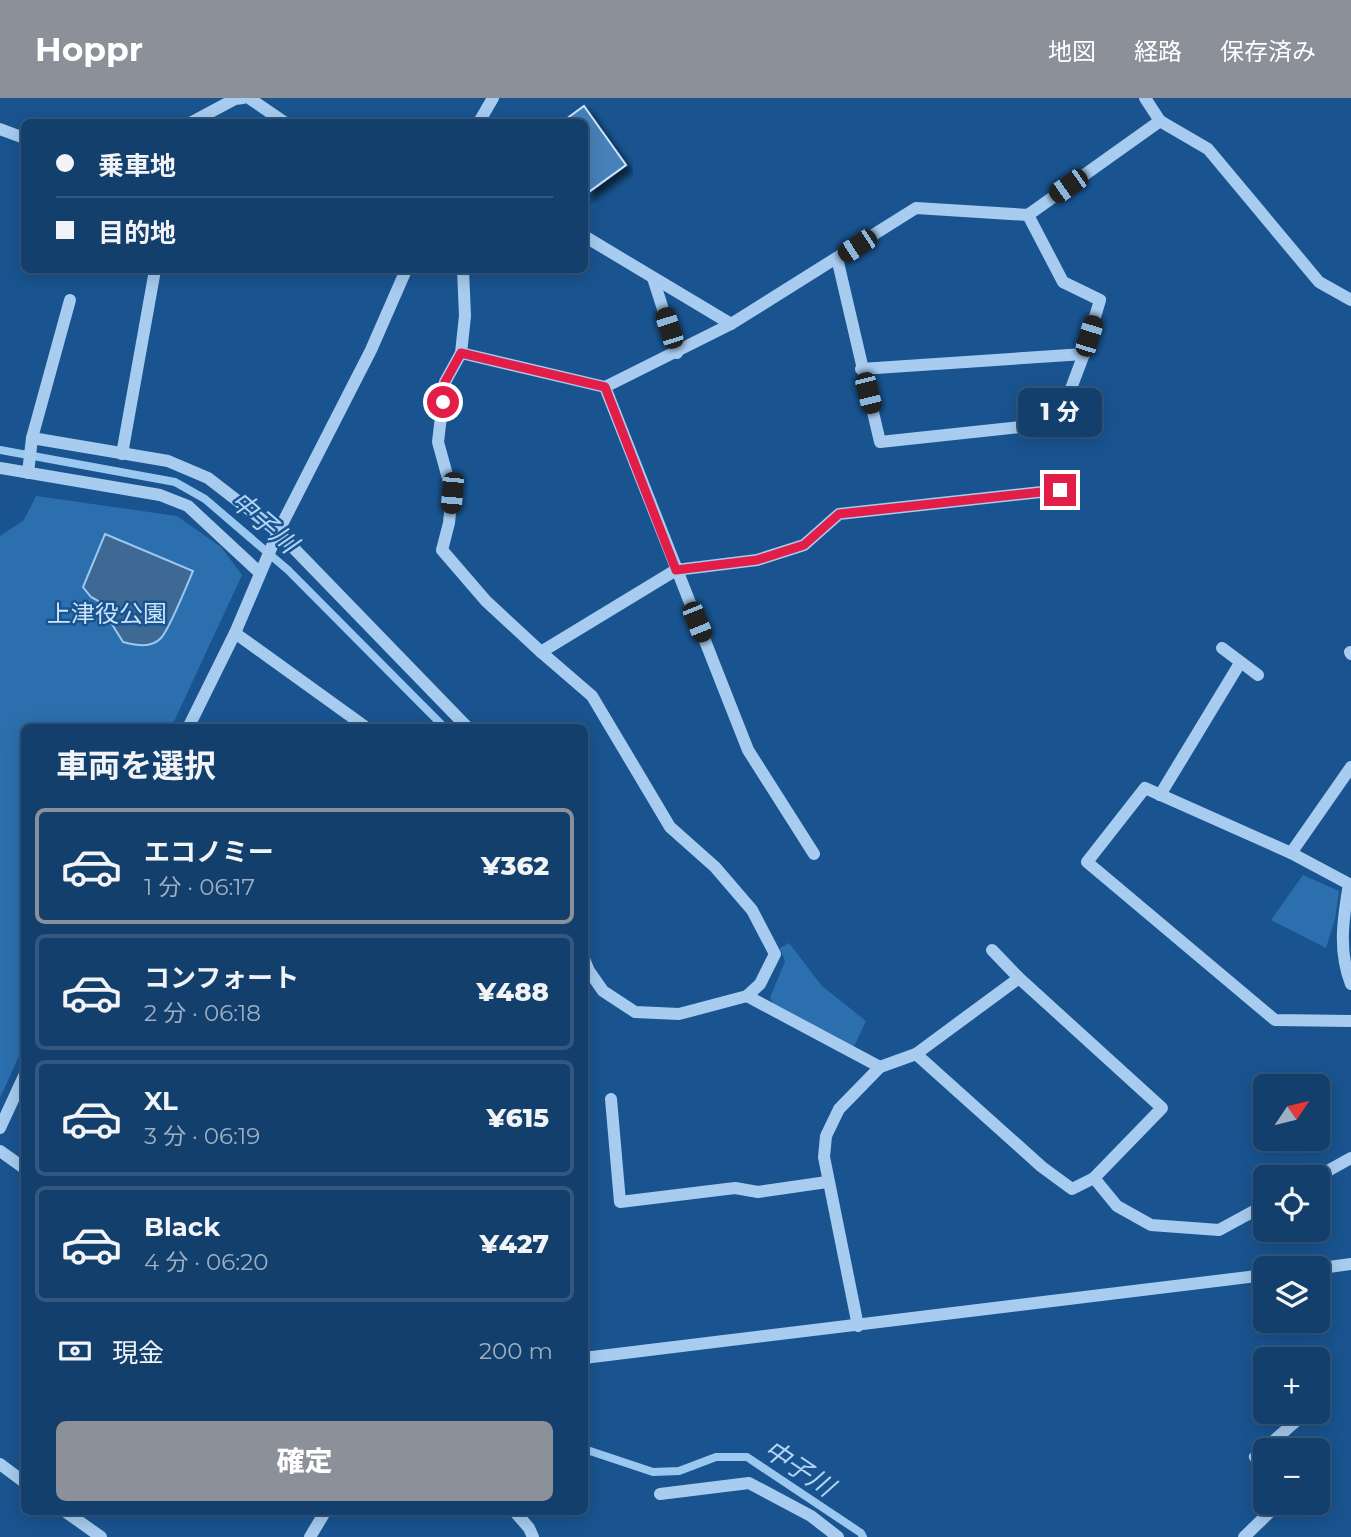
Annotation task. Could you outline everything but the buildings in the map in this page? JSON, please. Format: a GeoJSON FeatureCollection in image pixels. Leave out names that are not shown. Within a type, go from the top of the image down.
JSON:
{"type":"FeatureCollection","features":[{"type":"Feature","properties":{"kind":"street"},"geometry":{"type":"LineString","coordinates":[[198,119],[235,99],[243,98]]}},
{"type":"Feature","properties":{"kind":"street"},"geometry":{"type":"LineString","coordinates":[[249,98],[280,119]]}},
{"type":"Feature","properties":{"kind":"street"},"geometry":{"type":"LineString","coordinates":[[481,119],[493,98]]}},
{"type":"Feature","properties":{"kind":"street"},"geometry":{"type":"LineString","coordinates":[[1145,98],[1160,121],[1208,149],[1319,282],[1351,300]]}},
{"type":"Feature","properties":{"kind":"street"},"geometry":{"type":"LineString","coordinates":[[461,353],[605,387],[732,324],[916,208],[1028,215],[1160,121]]}},
{"type":"Feature","properties":{"kind":"street"},"geometry":{"type":"LineString","coordinates":[[0,129],[21,137]]}},
{"type":"Feature","properties":{"kind":"street"},"geometry":{"type":"LineString","coordinates":[[837,258],[880,442],[1058,424],[1084,355],[1100,300],[1063,282],[1028,215]]}},
{"type":"Feature","properties":{"kind":"street"},"geometry":{"type":"LineString","coordinates":[[588,238],[732,324]]}},
{"type":"Feature","properties":{"kind":"street"},"geometry":{"type":"LineString","coordinates":[[122,454],[154,273]]}},
{"type":"Feature","properties":{"kind":"street"},"geometry":{"type":"LineString","coordinates":[[190,724],[235,634],[276,538],[370,350],[405,273]]}},
{"type":"Feature","properties":{"kind":"street"},"geometry":{"type":"LineString","coordinates":[[463,273],[465,316],[461,353],[445,382],[438,442],[452,493],[449,523],[442,550],[485,601],[592,696],[670,827],[715,867],[752,910],[775,954],[760,984],[747,996],[679,1014],[635,1012],[603,991],[588,969]]}},
{"type":"Feature","properties":{"kind":"street"},"geometry":{"type":"LineString","coordinates":[[653,278],[677,353]]}},
{"type":"Feature","properties":{"kind":"street"},"geometry":{"type":"LineString","coordinates":[[29,468],[32,442],[70,300]]}},
{"type":"Feature","properties":{"kind":"street"},"geometry":{"type":"LineString","coordinates":[[861,369],[1084,355]]}},
{"type":"Feature","properties":{"kind":"street"},"geometry":{"type":"LineString","coordinates":[[605,387],[748,750],[814,853]]}},
{"type":"Feature","properties":{"kind":"street"},"geometry":{"type":"LineString","coordinates":[[32,442],[168,461],[208,478],[276,538],[464,724]]}},
{"type":"Feature","properties":{"kind":"street"},"geometry":{"type":"LineString","coordinates":[[0,468],[29,468],[160,495],[188,506],[263,569]]}},
{"type":"Feature","properties":{"kind":"street"},"geometry":{"type":"LineString","coordinates":[[541,652],[676,570],[757,560],[804,545],[839,514],[1060,490]]}},
{"type":"Feature","properties":{"kind":"street"},"geometry":{"type":"LineString","coordinates":[[235,634],[361,724]]}},
{"type":"Feature","properties":{"kind":"street"},"geometry":{"type":"LineString","coordinates":[[1222,648],[1258,675]]}},
{"type":"Feature","properties":{"kind":"street"},"geometry":{"type":"LineString","coordinates":[[1160,795],[1240,663]]}},
{"type":"Feature","properties":{"kind":"street"},"geometry":{"type":"LineString","coordinates":[[1291,853],[1351,766]]}},
{"type":"Feature","properties":{"kind":"street"},"geometry":{"type":"LineString","coordinates":[[1351,985],[1345,970],[1342,927],[1349,884],[1291,853],[1145,788],[1087,862],[1275,1020],[1351,1021]]}},
{"type":"Feature","properties":{"kind":"street"},"geometry":{"type":"LineString","coordinates":[[916,1054],[1042,1167],[1072,1189],[1094,1178],[1162,1108],[992,950]]}},
{"type":"Feature","properties":{"kind":"street"},"geometry":{"type":"LineString","coordinates":[[858,1326],[824,1157],[826,1136],[839,1108],[880,1068],[916,1054],[1020,978]]}},
{"type":"Feature","properties":{"kind":"street"},"geometry":{"type":"LineString","coordinates":[[747,996],[880,1068]]}},
{"type":"Feature","properties":{"kind":"street"},"geometry":{"type":"LineString","coordinates":[[0,1128],[21,1082]]}},
{"type":"Feature","properties":{"kind":"street"},"geometry":{"type":"LineString","coordinates":[[611,1099],[620,1202],[734,1188],[758,1192],[827,1182]]}},
{"type":"Feature","properties":{"kind":"street"},"geometry":{"type":"LineString","coordinates":[[0,1151],[21,1166]]}},
{"type":"Feature","properties":{"kind":"street"},"geometry":{"type":"LineString","coordinates":[[1330,1170],[1351,1158]]}},
{"type":"Feature","properties":{"kind":"street"},"geometry":{"type":"LineString","coordinates":[[1094,1178],[1117,1206],[1152,1225],[1219,1230],[1253,1212]]}},
{"type":"Feature","properties":{"kind":"street"},"geometry":{"type":"LineString","coordinates":[[1330,1267],[1351,1264]]}},
{"type":"Feature","properties":{"kind":"street"},"geometry":{"type":"LineString","coordinates":[[588,1358],[1253,1277]]}},
{"type":"Feature","properties":{"kind":"street"},"geometry":{"type":"LineString","coordinates":[[1277,1438],[1293,1424]]}},
{"type":"Feature","properties":{"kind":"street"},"geometry":{"type":"LineString","coordinates":[[0,1464],[21,1480]]}},
{"type":"Feature","properties":{"kind":"street"},"geometry":{"type":"LineString","coordinates":[[660,1494],[749,1482],[811,1516],[838,1537]]}},
{"type":"Feature","properties":{"kind":"street"},"geometry":{"type":"LineString","coordinates":[[70,1515],[101,1537]]}},
{"type":"Feature","properties":{"kind":"street"},"geometry":{"type":"LineString","coordinates":[[310,1537],[323,1515]]}},
{"type":"Feature","properties":{"kind":"street"},"geometry":{"type":"LineString","coordinates":[[517,1515],[533,1537]]}},
{"type":"Feature","properties":{"kind":"street"},"geometry":{"type":"LineString","coordinates":[[1244,1537],[1267,1515]]}},
{"type":"Feature","properties":{"kind":"green space","name":"上津役公園"},"geometry":{"type":"Polygon","coordinates":[[[36,496],[177,516],[221,547],[242,575],[173,724],[21,724],[21,1052],[0,1098],[0,536],[24,520],[36,496]]]}},
{"type":"Feature","properties":{"kind":"green space"},"geometry":{"type":"Polygon","coordinates":[[[1303,875],[1339,891],[1335,919],[1326,948],[1271,920],[1303,875]]]}},
{"type":"Feature","properties":{"kind":"green space"},"geometry":{"type":"Polygon","coordinates":[[[789,943],[822,986],[866,1021],[853,1049],[777,1010],[770,998],[785,961],[780,948],[789,943]]]}},
{"type":"Feature","properties":{"kind":"shaded area"},"geometry":{"type":"Polygon","coordinates":[[[105,534],[193,571],[169,626],[153,644],[123,642],[102,603],[91,597],[83,587],[105,534]]]}},
{"type":"Feature","properties":{"kind":"waterway","name":"中子川"},"geometry":{"type":"LineString","coordinates":[[0,450],[175,482],[205,499],[288,570],[441,724]]}},
{"type":"Feature","properties":{"kind":"waterway","name":"中子川"},"geometry":{"type":"LineString","coordinates":[[588,1450],[653,1472],[679,1471],[716,1457],[747,1457],[861,1533],[863,1537]]}},
{"type":"Feature","properties":{"kind":"route"},"geometry":{"type":"LineString","coordinates":[[443,402],[445,382],[461,353],[605,387],[676,570],[757,560],[804,545],[839,514],[1060,490]]}}]}
